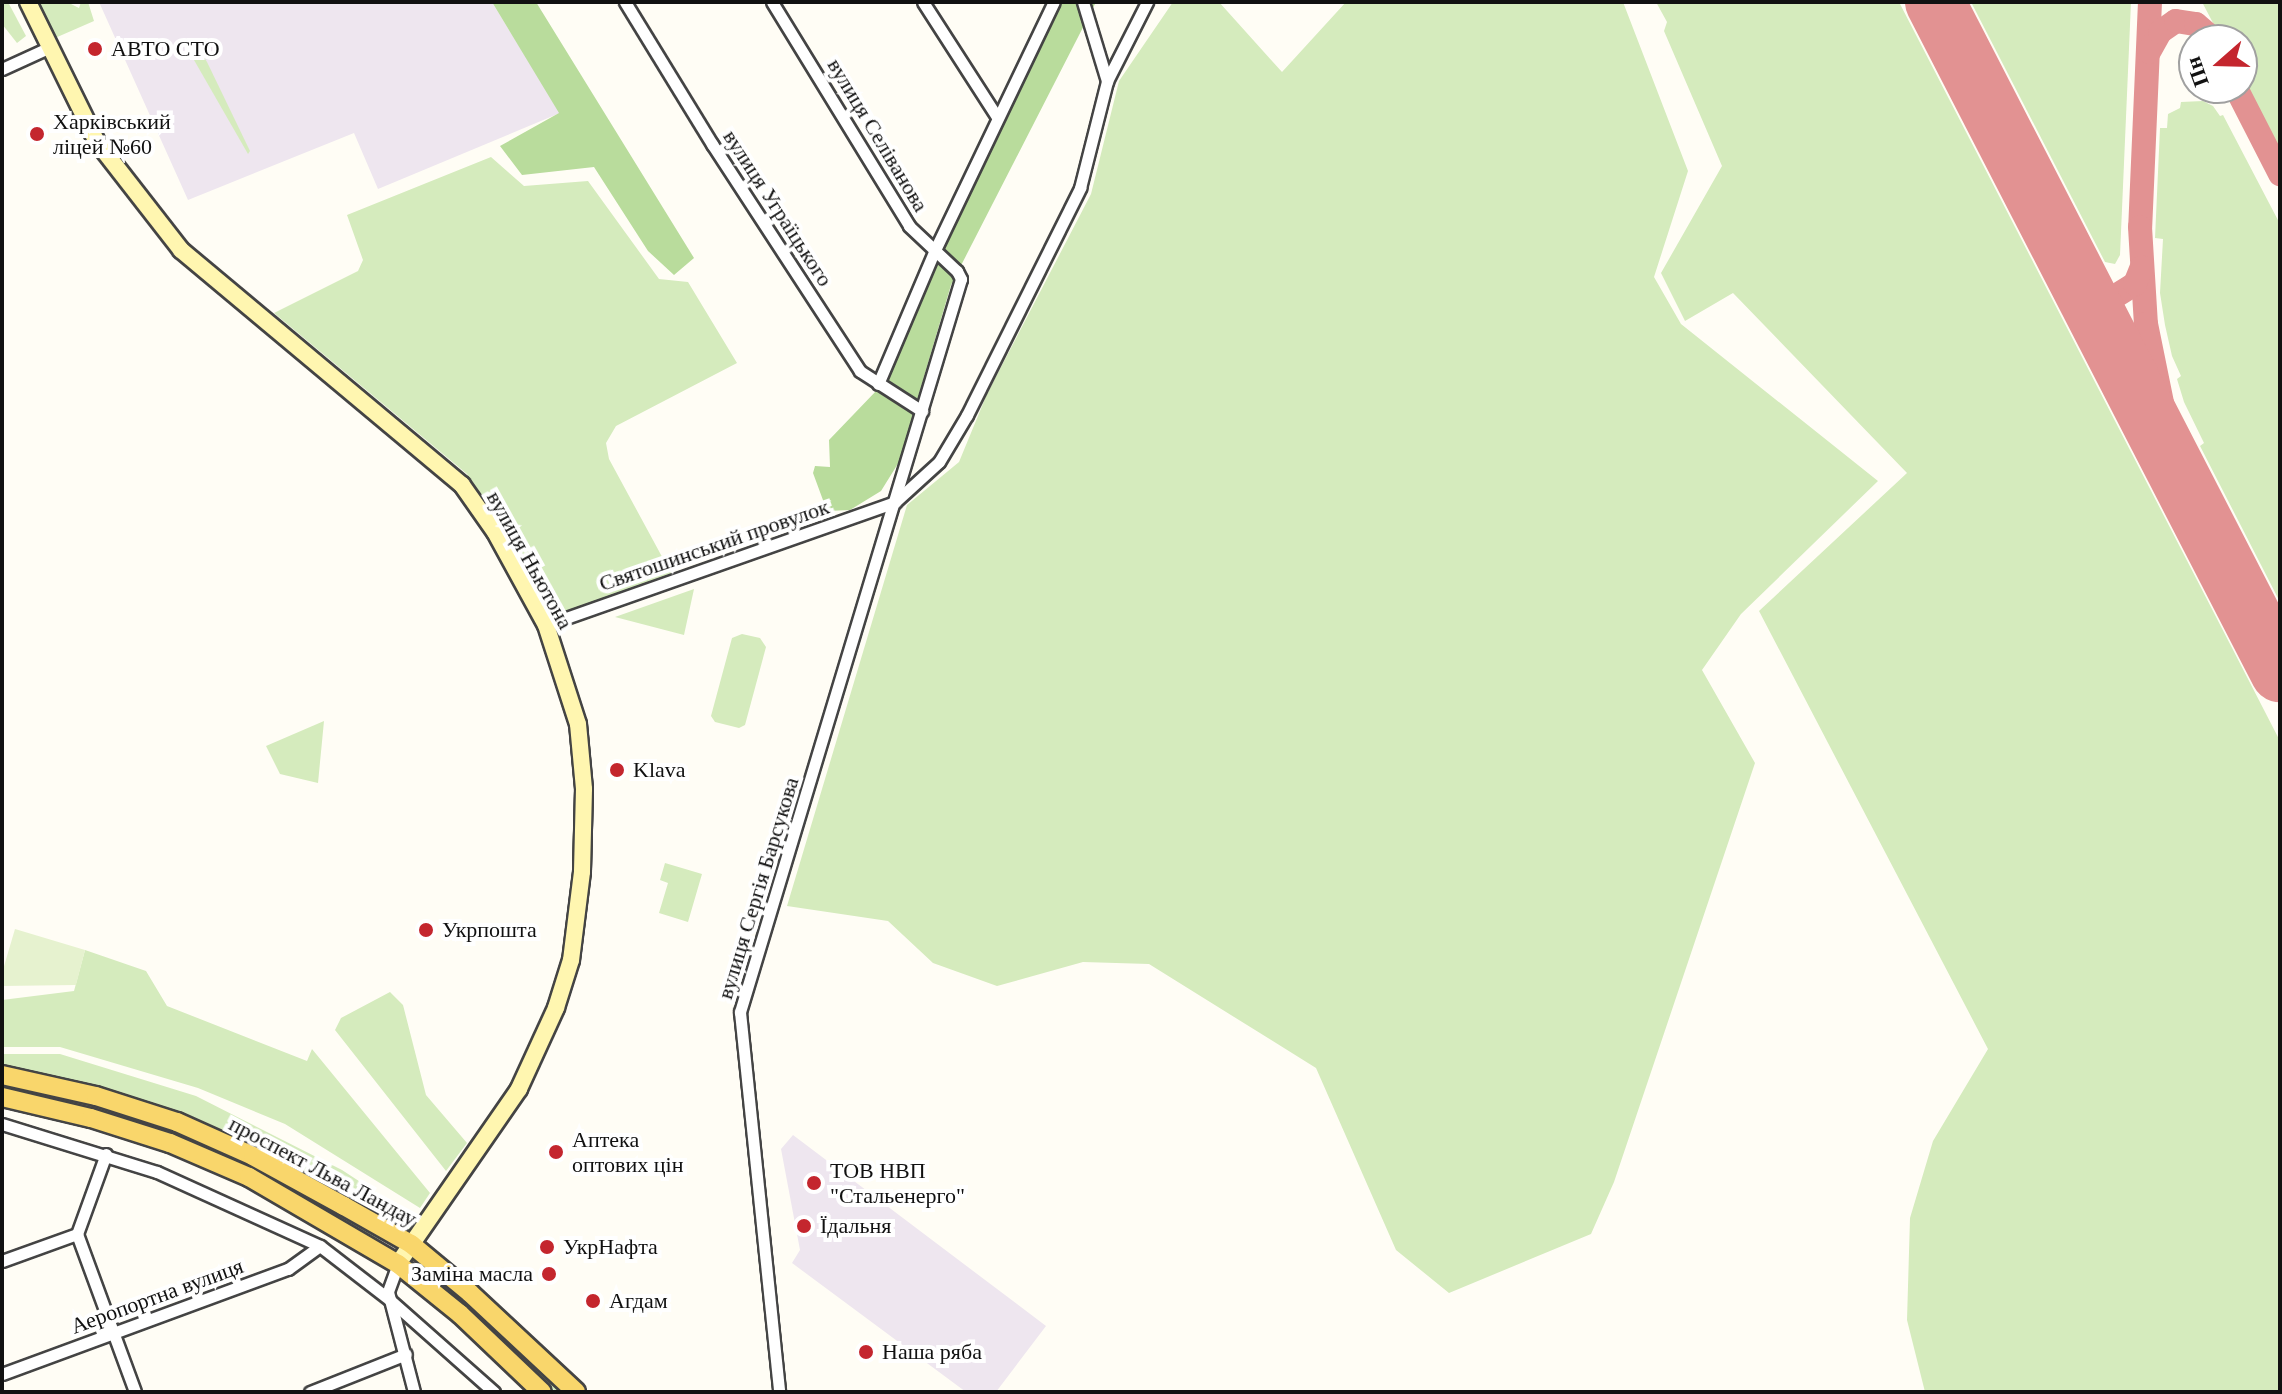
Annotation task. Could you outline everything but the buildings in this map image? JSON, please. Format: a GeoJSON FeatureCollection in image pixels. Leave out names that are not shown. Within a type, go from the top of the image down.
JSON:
{"type":"FeatureCollection","features":[{"type":"Feature","properties":{"kind":"main road","name":"проспект Льва Ландау"},"geometry":{"type":"LineString","coordinates":[[2,1075],[96,1096],[177,1122],[253,1156],[411,1244],[470,1293],[576,1392]]}},
{"type":"Feature","properties":{"kind":"main road","name":"проспект Льва Ландау"},"geometry":{"type":"LineString","coordinates":[[2,1097],[91,1118],[170,1143],[249,1177],[398,1264],[460,1314],[542,1392]]}},
{"type":"Feature","properties":{"kind":"street","name":"вулиця Ньютона"},"geometry":{"type":"LineString","coordinates":[[28,2],[97,142],[181,250],[462,485],[495,532],[546,625],[578,724],[582,752],[584,846],[571,960],[556,1008],[519,1089],[398,1264]]}},
{"type":"Feature","properties":{"kind":"street","name":"вулиця Уграїцького"},"geometry":{"type":"LineString","coordinates":[[625,2],[712,144],[860,371],[922,411]]}},
{"type":"Feature","properties":{"kind":"street","name":"вулиця Селіванова"},"geometry":{"type":"LineString","coordinates":[[772,2],[909,226],[957,271],[961,279]]}},
{"type":"Feature","properties":{"kind":"street"},"geometry":{"type":"LineString","coordinates":[[923,2],[997,117]]}},
{"type":"Feature","properties":{"kind":"street"},"geometry":{"type":"LineString","coordinates":[[878,384],[934,252],[1054,2]]}},
{"type":"Feature","properties":{"kind":"street"},"geometry":{"type":"LineString","coordinates":[[1083,2],[1107,81]]}},
{"type":"Feature","properties":{"kind":"street"},"geometry":{"type":"LineString","coordinates":[[895,502],[939,462],[967,415],[1080,188],[1107,81],[1147,2]]}},
{"type":"Feature","properties":{"kind":"street"},"geometry":{"type":"LineString","coordinates":[[2,69],[50,47]]}},
{"type":"Feature","properties":{"kind":"street","name":"вулиця Сергія Барсукова"},"geometry":{"type":"LineString","coordinates":[[779,1392],[740,1012],[961,279]]}},
{"type":"Feature","properties":{"kind":"street","name":"Святошинський провулок"},"geometry":{"type":"LineString","coordinates":[[546,625],[895,502]]}},
{"type":"Feature","properties":{"kind":"street"},"geometry":{"type":"LineString","coordinates":[[2,1124],[106,1154],[227,1201],[320,1246],[390,1300],[494,1392]]}},
{"type":"Feature","properties":{"kind":"street"},"geometry":{"type":"LineString","coordinates":[[106,1154],[77,1234],[135,1392]]}},
{"type":"Feature","properties":{"kind":"street"},"geometry":{"type":"LineString","coordinates":[[2,1261],[77,1234]]}},
{"type":"Feature","properties":{"kind":"street","name":"Аеропортна вулиця"},"geometry":{"type":"LineString","coordinates":[[2,1374],[288,1269],[320,1246]]}},
{"type":"Feature","properties":{"kind":"street"},"geometry":{"type":"LineString","coordinates":[[398,1264],[389,1284],[390,1300],[414,1392]]}},
{"type":"Feature","properties":{"kind":"street"},"geometry":{"type":"LineString","coordinates":[[310,1392],[406,1354]]}},
{"type":"Feature","properties":{"kind":"shaded area"},"geometry":{"type":"Polygon","coordinates":[[[99,2],[492,2],[560,113],[378,189],[354,133],[188,200],[99,2]]]}},
{"type":"Feature","properties":{"kind":"shaded area"},"geometry":{"type":"Polygon","coordinates":[[[793,1135],[1046,1326],[996,1392],[966,1392],[792,1263],[800,1250],[781,1149],[793,1135]]]}},
{"type":"Feature","properties":{"kind":"green space"},"geometry":{"type":"Polygon","coordinates":[[[2,2],[8,2],[26,36],[17,43],[2,24],[2,2]]]}},
{"type":"Feature","properties":{"kind":"green space"},"geometry":{"type":"Polygon","coordinates":[[[39,2],[67,2],[79,8],[81,2],[88,2],[94,21],[55,38],[39,2]]]}},
{"type":"Feature","properties":{"kind":"green space"},"geometry":{"type":"Polygon","coordinates":[[[492,2],[536,2],[694,258],[674,275],[648,251],[594,167],[522,175],[500,146],[559,113],[492,2]]]}},
{"type":"Feature","properties":{"kind":"green space"},"geometry":{"type":"Polygon","coordinates":[[[1060,2],[1096,2],[951,285],[899,462],[881,491],[850,510],[827,511],[813,473],[815,466],[830,467],[829,440],[877,390],[910,308],[1060,2]]]}},
{"type":"Feature","properties":{"kind":"green space"},"geometry":{"type":"Polygon","coordinates":[[[1173,2],[1219,2],[1282,72],[1346,2],[1623,2],[1688,171],[1654,277],[1681,324],[1878,481],[1741,614],[1702,670],[1755,763],[1614,1182],[1591,1234],[1449,1293],[1396,1250],[1316,1068],[1149,964],[1083,962],[997,986],[933,963],[888,921],[787,906],[907,505],[959,462],[987,394],[1091,194],[1119,81],[1173,2]]]}},
{"type":"Feature","properties":{"kind":"green space"},"geometry":{"type":"Polygon","coordinates":[[[1656,2],[1899,2],[2280,741],[2280,1392],[1925,1392],[1907,1320],[1910,1218],[1933,1141],[1988,1049],[1759,611],[1907,473],[1733,293],[1685,321],[1661,273],[1722,166],[1664,31],[1667,22],[1656,2]]]}},
{"type":"Feature","properties":{"kind":"green space"},"geometry":{"type":"Polygon","coordinates":[[[1971,2],[2131,2],[2120,255],[2115,264],[2105,262],[1971,2]]]}},
{"type":"Feature","properties":{"kind":"green space"},"geometry":{"type":"Polygon","coordinates":[[[2202,2],[2280,2],[2280,151],[2256,104],[2258,104],[2258,24],[2214,24],[2202,2]]]}},
{"type":"Feature","properties":{"kind":"green space"},"geometry":{"type":"Polygon","coordinates":[[[192,39],[207,62],[250,151],[248,154],[194,60],[188,42],[192,39]]]}},
{"type":"Feature","properties":{"kind":"green space"},"geometry":{"type":"Polygon","coordinates":[[[2181,104],[2209,104],[2220,116],[2223,115],[2280,224],[2280,602],[2200,446],[2204,443],[2184,402],[2177,379],[2181,376],[2172,356],[2165,325],[2160,293],[2163,239],[2155,238],[2160,128],[2167,128],[2168,114],[2180,108],[2181,104]]]}},
{"type":"Feature","properties":{"kind":"green space"},"geometry":{"type":"Polygon","coordinates":[[[491,157],[524,186],[588,181],[659,279],[688,282],[737,363],[616,426],[606,443],[609,459],[673,577],[553,619],[545,612],[467,474],[274,313],[358,271],[363,260],[347,215],[491,157]]]}},
{"type":"Feature","properties":{"kind":"green space"},"geometry":{"type":"Polygon","coordinates":[[[694,589],[684,635],[615,617],[694,589]]]}},
{"type":"Feature","properties":{"kind":"green space"},"geometry":{"type":"Polygon","coordinates":[[[742,634],[760,638],[766,647],[745,725],[739,728],[715,722],[711,716],[732,638],[742,634]]]}},
{"type":"Feature","properties":{"kind":"green space"},"geometry":{"type":"Polygon","coordinates":[[[324,721],[318,783],[280,774],[266,746],[324,721]]]}},
{"type":"Feature","properties":{"kind":"green space"},"geometry":{"type":"Polygon","coordinates":[[[665,863],[702,874],[688,922],[659,913],[668,883],[660,880],[665,863]]]}},
{"type":"Feature","properties":{"kind":"green space"},"geometry":{"type":"Polygon","coordinates":[[[15,929],[85,950],[76,985],[2,986],[2,973],[15,929]]]}},
{"type":"Feature","properties":{"kind":"green space"},"geometry":{"type":"Polygon","coordinates":[[[85,950],[146,971],[167,1006],[307,1061],[312,1049],[430,1193],[420,1208],[285,1124],[198,1088],[60,1047],[2,1047],[2,1000],[74,991],[85,950]]]}},
{"type":"Feature","properties":{"kind":"green space"},"geometry":{"type":"Polygon","coordinates":[[[390,992],[403,1005],[426,1095],[467,1143],[446,1171],[335,1030],[341,1018],[390,992]]]}},
{"type":"Feature","properties":{"kind":"green space"},"geometry":{"type":"Polygon","coordinates":[[[2,1054],[60,1054],[196,1096],[342,1170],[417,1219],[404,1236],[262,1155],[2,1069],[2,1054]]]}},
{"type":"Feature","properties":{"kind":"green space"},"geometry":{"type":"Polygon","coordinates":[[[2,1083],[101,1107],[183,1135],[307,1196],[382,1241],[380,1245],[334,1215],[244,1168],[79,1106],[2,1088],[2,1083]]]}},
{"type":"Feature","properties":{"kind":"green space"},"geometry":{"type":"Polygon","coordinates":[[[436,1279],[470,1305],[563,1392],[556,1392],[433,1280],[436,1279]]]}},
{"type":"Feature","properties":{"kind":"taxiway"},"geometry":{"type":"LineString","coordinates":[[2150,2],[2140,227],[2146,324],[2165,417],[2202,521]]}},
{"type":"Feature","properties":{"kind":"taxiway"},"geometry":{"type":"LineString","coordinates":[[2149,52],[2160,32],[2176,21],[2196,24]]}},
{"type":"Feature","properties":{"kind":"taxiway"},"geometry":{"type":"LineString","coordinates":[[2244,104],[2280,174]]}},
{"type":"Feature","properties":{"kind":"taxiway"},"geometry":{"type":"LineString","coordinates":[[2078,281],[2099,296],[2114,297],[2135,284],[2142,267]]}},
{"type":"Feature","properties":{"kind":"runway"},"geometry":{"type":"LineString","coordinates":[[1935,2],[2280,672]]}},
{"type":"Feature","properties":{"kind":"place","name":"АВТО СТО"},"geometry":{"type":"Point","coordinates":[95,49]}},
{"type":"Feature","properties":{"kind":"place","name":"Харківський ліцей №60"},"geometry":{"type":"Point","coordinates":[37,134]}},
{"type":"Feature","properties":{"kind":"place","name":"Klava"},"geometry":{"type":"Point","coordinates":[617,770]}},
{"type":"Feature","properties":{"kind":"place","name":"Укрпошта"},"geometry":{"type":"Point","coordinates":[426,930]}},
{"type":"Feature","properties":{"kind":"place","name":"Аптека оптових цін"},"geometry":{"type":"Point","coordinates":[556,1152]}},
{"type":"Feature","properties":{"kind":"place","name":"ТОВ НВП \"Стальенерго\""},"geometry":{"type":"Point","coordinates":[814,1183]}},
{"type":"Feature","properties":{"kind":"place","name":"Їдальня"},"geometry":{"type":"Point","coordinates":[804,1226]}},
{"type":"Feature","properties":{"kind":"place","name":"УкрНафта"},"geometry":{"type":"Point","coordinates":[547,1247]}},
{"type":"Feature","properties":{"kind":"place","name":"Заміна масла"},"geometry":{"type":"Point","coordinates":[549,1274]}},
{"type":"Feature","properties":{"kind":"place","name":"Агдам"},"geometry":{"type":"Point","coordinates":[593,1301]}},
{"type":"Feature","properties":{"kind":"place","name":"Наша ряба"},"geometry":{"type":"Point","coordinates":[866,1352]}}]}
